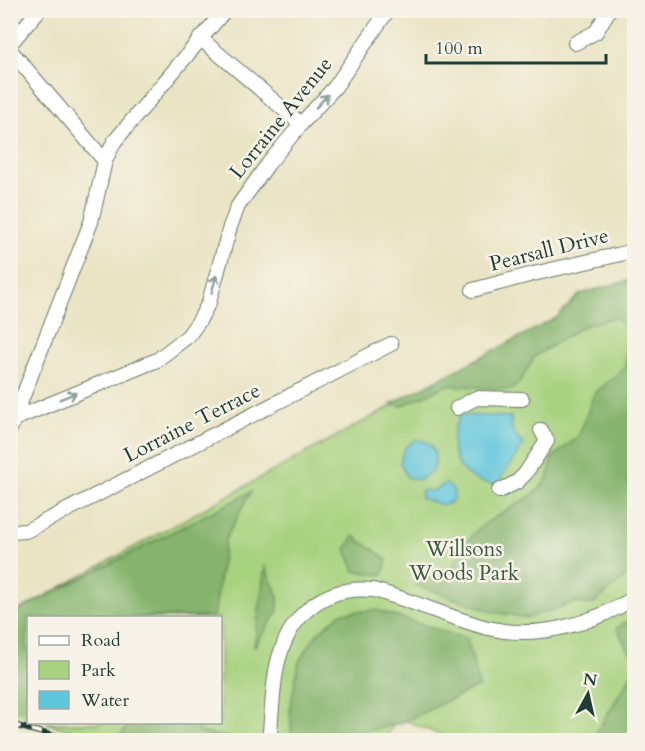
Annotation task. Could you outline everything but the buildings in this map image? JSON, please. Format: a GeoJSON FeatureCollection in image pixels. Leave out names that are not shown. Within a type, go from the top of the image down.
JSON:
{"type":"FeatureCollection","features":[{"type":"Feature","properties":{"kind":"street"},"geometry":{"type":"LineString","coordinates":[[10,44],[39,10]]}},
{"type":"Feature","properties":{"kind":"street"},"geometry":{"type":"LineString","coordinates":[[12,424],[91,222],[105,161],[114,142],[225,10]]}},
{"type":"Feature","properties":{"kind":"street","name":"Lorraine Avenue"},"geometry":{"type":"LineString","coordinates":[[12,424],[157,360],[188,336],[210,302],[238,206],[268,164],[335,87],[388,10]]}},
{"type":"Feature","properties":{"kind":"street"},"geometry":{"type":"LineString","coordinates":[[575,43],[596,33],[609,10]]}},
{"type":"Feature","properties":{"kind":"street"},"geometry":{"type":"LineString","coordinates":[[200,38],[301,124]]}},
{"type":"Feature","properties":{"kind":"street"},"geometry":{"type":"LineString","coordinates":[[10,50],[105,161]]}},
{"type":"Feature","properties":{"kind":"street","name":"Pearsall Drive"},"geometry":{"type":"LineString","coordinates":[[473,290],[634,250]]}},
{"type":"Feature","properties":{"kind":"street","name":"Lorraine Terrace"},"geometry":{"type":"LineString","coordinates":[[10,532],[26,531],[391,344]]}},
{"type":"Feature","properties":{"kind":"street"},"geometry":{"type":"LineString","coordinates":[[457,408],[476,398],[522,399]]}},
{"type":"Feature","properties":{"kind":"street"},"geometry":{"type":"LineString","coordinates":[[499,491],[517,482],[525,474],[547,441],[541,430]]}},
{"type":"Feature","properties":{"kind":"street"},"geometry":{"type":"LineString","coordinates":[[269,741],[276,674],[283,648],[291,632],[309,607],[338,592],[358,589],[373,590],[489,628],[528,632],[591,620],[634,598]]}},
{"type":"Feature","properties":{"kind":"green space"},"geometry":{"type":"Polygon","coordinates":[[[634,279],[634,570],[593,604],[573,603],[527,618],[494,612],[415,585],[419,581],[446,576],[477,530],[526,499],[543,485],[548,477],[552,458],[579,436],[594,394],[625,368],[627,333],[616,317],[583,326],[535,356],[520,382],[511,390],[448,385],[402,406],[391,404],[556,318],[580,294],[634,279]]]}},
{"type":"Feature","properties":{"kind":"green space","name":"Willsons Woods Park"},"geometry":{"type":"Polygon","coordinates":[[[634,295],[634,740],[453,740],[397,717],[385,740],[104,740],[49,724],[222,724],[222,616],[27,616],[27,717],[11,712],[10,615],[390,407],[634,295]]]}},
{"type":"Feature","properties":{"kind":"green space"},"geometry":{"type":"Polygon","coordinates":[[[251,492],[225,540],[214,616],[27,616],[27,711],[11,708],[11,614],[251,492]]]}},
{"type":"Feature","properties":{"kind":"green space"},"geometry":{"type":"Polygon","coordinates":[[[354,536],[387,560],[383,575],[355,571],[346,549],[354,536]]]}},
{"type":"Feature","properties":{"kind":"green space"},"geometry":{"type":"Polygon","coordinates":[[[265,567],[278,596],[278,611],[254,647],[265,567]]]}},
{"type":"Feature","properties":{"kind":"green space"},"geometry":{"type":"Polygon","coordinates":[[[376,610],[467,639],[479,686],[401,723],[325,740],[292,740],[290,709],[299,661],[317,634],[341,613],[376,610]]]}},
{"type":"Feature","properties":{"kind":"green space"},"geometry":{"type":"Polygon","coordinates":[[[634,617],[634,656],[626,647],[617,628],[634,617]]]}},
{"type":"Feature","properties":{"kind":"green space"},"geometry":{"type":"Polygon","coordinates":[[[634,670],[634,740],[592,740],[634,670]]]}},
{"type":"Feature","properties":{"kind":"green space"},"geometry":{"type":"Polygon","coordinates":[[[129,724],[199,724],[198,732],[243,740],[133,740],[120,736],[129,724]]]}},
{"type":"Feature","properties":{"kind":"water"},"geometry":{"type":"Polygon","coordinates":[[[461,415],[511,417],[513,432],[524,444],[497,484],[472,478],[457,462],[453,451],[453,439],[455,427],[461,415]]]}},
{"type":"Feature","properties":{"kind":"water"},"geometry":{"type":"Polygon","coordinates":[[[415,440],[427,442],[435,454],[433,470],[420,480],[407,477],[400,463],[404,449],[415,440]]]}},
{"type":"Feature","properties":{"kind":"water"},"geometry":{"type":"Polygon","coordinates":[[[445,484],[454,492],[451,502],[444,505],[421,498],[423,490],[433,491],[445,484]]]}},
{"type":"Feature","properties":{"kind":"railway"},"geometry":{"type":"LineString","coordinates":[[10,724],[68,740]]}},
{"type":"Feature","properties":{"kind":"railway"},"geometry":{"type":"LineString","coordinates":[[10,737],[22,740]]}}]}
